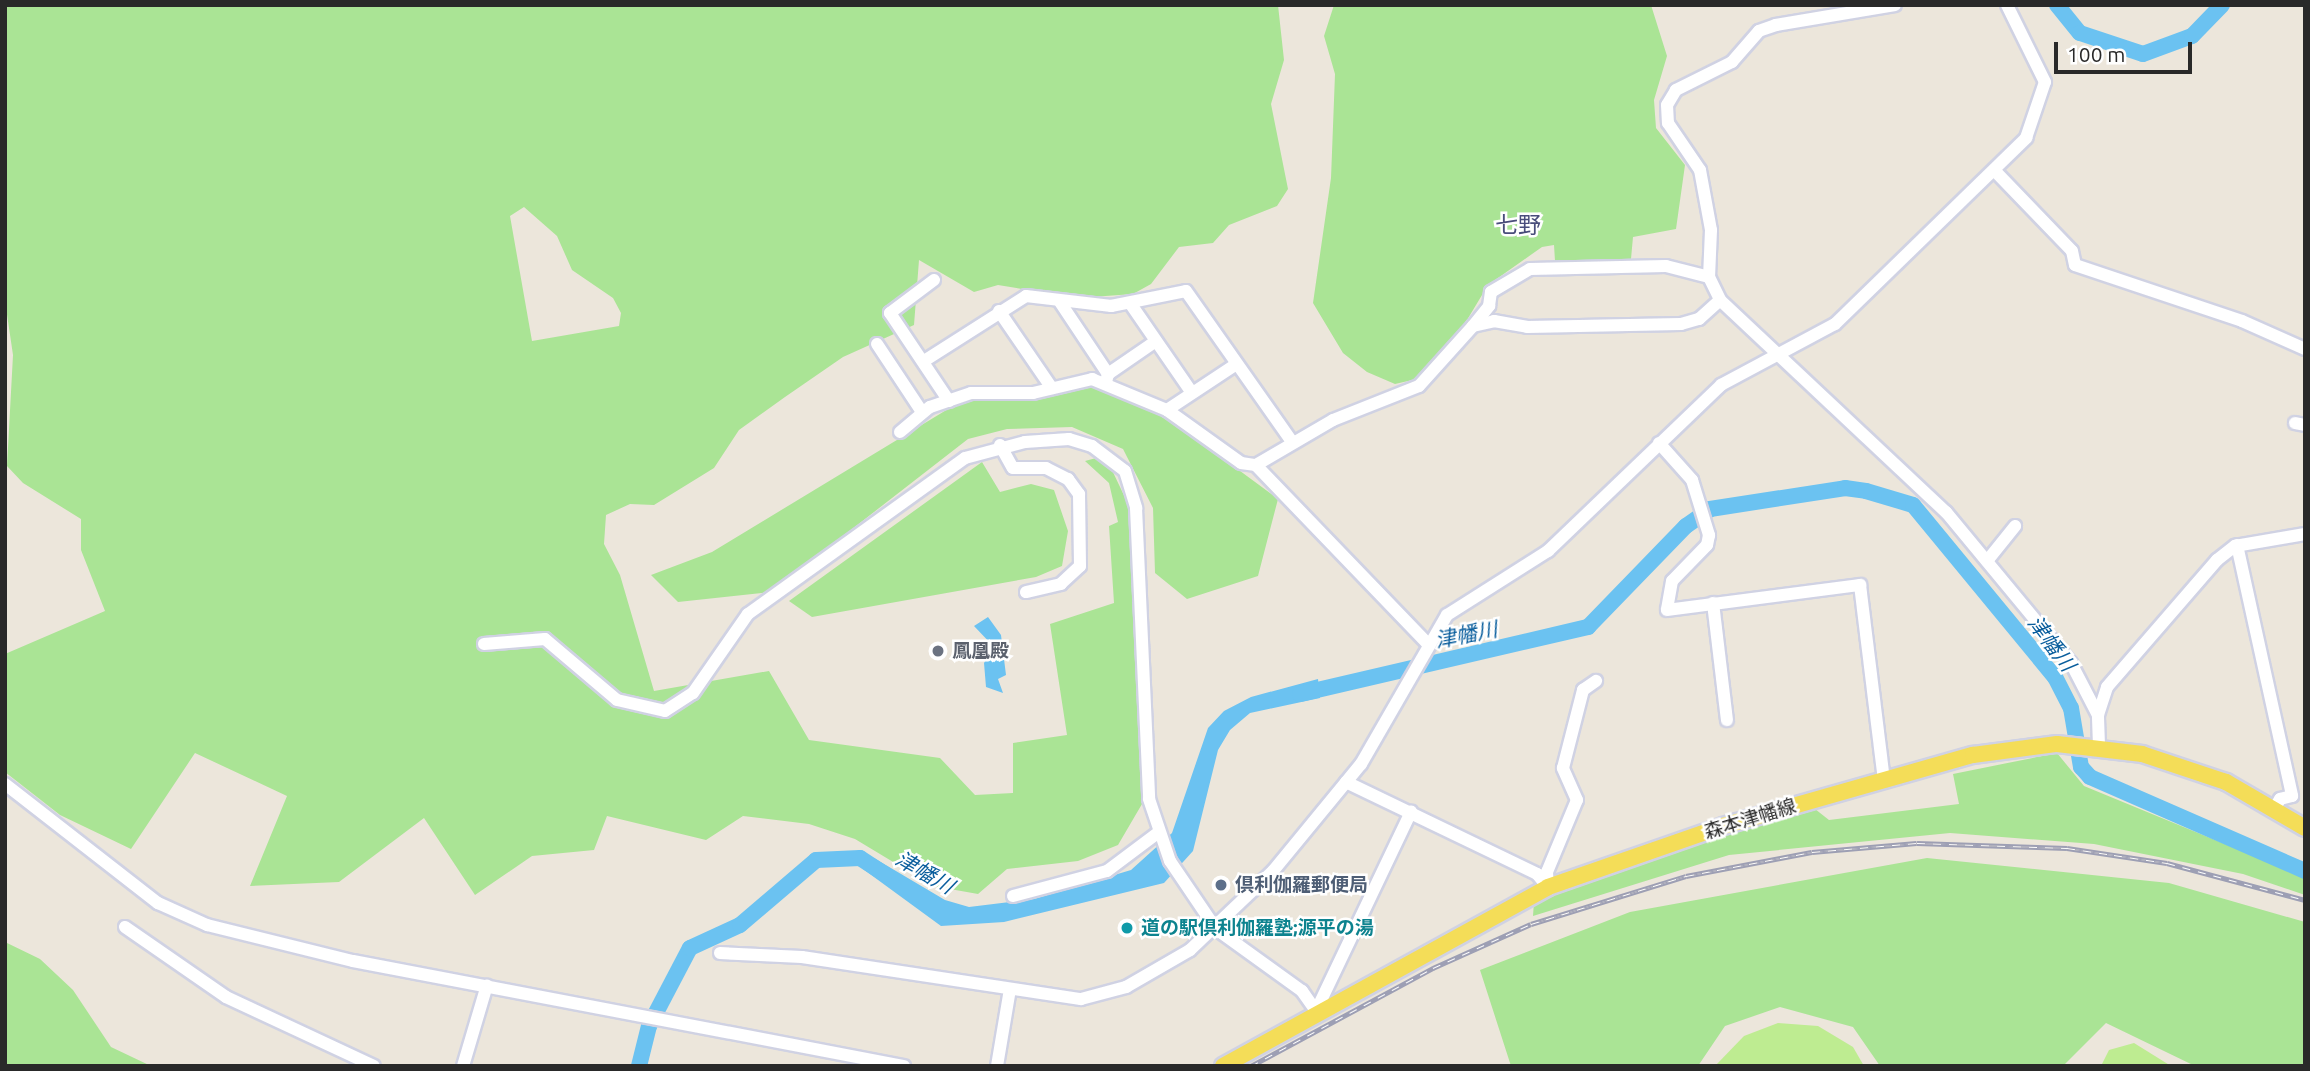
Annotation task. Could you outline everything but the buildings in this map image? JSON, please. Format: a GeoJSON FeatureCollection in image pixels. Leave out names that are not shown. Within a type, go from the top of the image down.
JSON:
{"type":"FeatureCollection","features":[{"type":"Feature","properties":{"kind":"main road","name":"森本津幡線"},"geometry":{"type":"LineString","coordinates":[[1223,1066],[1316,1011],[1548,887],[1723,826],[1973,755],[2057,744],[2099,746],[2183,763],[2305,828]]}},
{"type":"Feature","properties":{"kind":"street"},"geometry":{"type":"LineString","coordinates":[[1895,5],[1776,24],[1759,31],[1732,62],[1676,90],[1667,105],[1668,123],[1700,170],[1711,230],[1710,277],[1720,300],[1947,512],[2071,663],[2098,715],[2099,746]]}},
{"type":"Feature","properties":{"kind":"street"},"geometry":{"type":"LineString","coordinates":[[720,953],[802,957],[1010,989],[1100,995],[1191,950],[1216,929],[1346,782],[1405,691],[1427,643],[1447,615],[1548,551],[1721,385],[1835,324],[1872,293],[1994,170],[2036,123],[2045,82],[2007,5]]}},
{"type":"Feature","properties":{"kind":"street"},"geometry":{"type":"LineString","coordinates":[[1994,170],[2073,251],[2075,265],[2242,320],[2305,349]]}},
{"type":"Feature","properties":{"kind":"street"},"geometry":{"type":"LineString","coordinates":[[1256,465],[1292,442],[1390,393],[1419,386],[1489,306],[1491,292],[1530,269],[1666,266],[1710,277]]}},
{"type":"Feature","properties":{"kind":"street"},"geometry":{"type":"LineString","coordinates":[[934,280],[890,313],[949,401]]}},
{"type":"Feature","properties":{"kind":"street"},"geometry":{"type":"LineString","coordinates":[[924,361],[1026,296],[1060,302],[1130,303],[1150,294],[1186,291],[1235,365],[1292,442]]}},
{"type":"Feature","properties":{"kind":"street"},"geometry":{"type":"LineString","coordinates":[[1473,326],[1505,321],[1527,327],[1681,324],[1699,319],[1720,300]]}},
{"type":"Feature","properties":{"kind":"street"},"geometry":{"type":"LineString","coordinates":[[1060,302],[1107,378],[1147,406],[1167,410],[1241,463],[1256,465],[1427,643]]}},
{"type":"Feature","properties":{"kind":"street"},"geometry":{"type":"LineString","coordinates":[[1130,303],[1192,393]]}},
{"type":"Feature","properties":{"kind":"street"},"geometry":{"type":"LineString","coordinates":[[999,311],[1051,387]]}},
{"type":"Feature","properties":{"kind":"street"},"geometry":{"type":"LineString","coordinates":[[900,432],[922,412],[987,388],[1021,394],[1107,378],[1156,341]]}},
{"type":"Feature","properties":{"kind":"street"},"geometry":{"type":"LineString","coordinates":[[877,344],[922,412]]}},
{"type":"Feature","properties":{"kind":"street"},"geometry":{"type":"LineString","coordinates":[[1167,410],[1235,365]]}},
{"type":"Feature","properties":{"kind":"street"},"geometry":{"type":"LineString","coordinates":[[484,644],[545,639],[633,709],[680,706],[737,627],[765,600],[965,458],[1000,445],[1069,439],[1092,446],[1125,471],[1136,508],[1149,799],[1159,832],[1184,890],[1216,929],[1302,991],[1316,1011],[1411,812]]}},
{"type":"Feature","properties":{"kind":"street"},"geometry":{"type":"LineString","coordinates":[[1659,443],[1696,491],[1709,535],[1707,545],[1671,581],[1667,610],[1860,585],[1884,780]]}},
{"type":"Feature","properties":{"kind":"street"},"geometry":{"type":"LineString","coordinates":[[1000,445],[1013,468],[1046,468],[1068,479],[1079,494],[1080,566],[1061,584],[1026,592]]}},
{"type":"Feature","properties":{"kind":"street"},"geometry":{"type":"LineString","coordinates":[[1987,561],[2015,526]]}},
{"type":"Feature","properties":{"kind":"street"},"geometry":{"type":"LineString","coordinates":[[2098,715],[2123,668],[2217,560],[2237,545],[2305,534]]}},
{"type":"Feature","properties":{"kind":"street"},"geometry":{"type":"LineString","coordinates":[[2237,545],[2292,796],[2280,799],[2274,810]]}},
{"type":"Feature","properties":{"kind":"street"},"geometry":{"type":"LineString","coordinates":[[1713,603],[1727,720]]}},
{"type":"Feature","properties":{"kind":"street"},"geometry":{"type":"LineString","coordinates":[[1548,887],[1546,872],[1577,800],[1563,768],[1583,690],[1596,681]]}},
{"type":"Feature","properties":{"kind":"street"},"geometry":{"type":"LineString","coordinates":[[1346,782],[1537,874],[1548,887]]}},
{"type":"Feature","properties":{"kind":"street"},"geometry":{"type":"LineString","coordinates":[[5,784],[158,903],[207,925],[487,985],[904,1066]]}},
{"type":"Feature","properties":{"kind":"street"},"geometry":{"type":"LineString","coordinates":[[1013,896],[1107,871],[1159,832]]}},
{"type":"Feature","properties":{"kind":"street"},"geometry":{"type":"LineString","coordinates":[[125,927],[226,997],[374,1066]]}},
{"type":"Feature","properties":{"kind":"street"},"geometry":{"type":"LineString","coordinates":[[463,1066],[487,985]]}},
{"type":"Feature","properties":{"kind":"street"},"geometry":{"type":"LineString","coordinates":[[998,1066],[1010,989]]}},
{"type":"Feature","properties":{"kind":"green space"},"geometry":{"type":"Polygon","coordinates":[[[5,5],[1278,5],[1284,60],[1271,104],[1288,189],[1277,206],[1229,225],[1213,243],[1179,247],[1151,284],[1133,294],[1078,298],[998,285],[974,292],[919,260],[914,325],[843,357],[785,397],[739,430],[714,468],[654,505],[630,504],[606,515],[604,544],[620,575],[654,691],[769,671],[809,740],[940,758],[975,795],[1013,793],[1013,743],[1067,735],[1050,624],[1114,603],[1109,526],[1118,522],[1109,483],[1085,461],[1096,458],[1111,468],[1130,508],[1142,804],[1118,845],[1078,861],[1007,869],[978,894],[933,886],[855,839],[809,824],[743,816],[706,840],[607,816],[594,850],[532,856],[475,895],[424,818],[339,882],[250,886],[287,796],[195,753],[131,849],[60,815],[5,772],[5,654],[105,611],[81,550],[81,519],[23,483],[7,466],[13,355],[5,301],[5,5]],[[524,207],[510,216],[532,341],[619,326],[621,313],[613,298],[572,270],[557,236],[524,207]]]}},
{"type":"Feature","properties":{"kind":"green space"},"geometry":{"type":"Polygon","coordinates":[[[1334,5],[1651,5],[1667,56],[1654,100],[1656,128],[1685,165],[1676,229],[1633,237],[1631,259],[1555,261],[1554,245],[1542,247],[1488,285],[1452,345],[1421,378],[1395,384],[1367,372],[1343,353],[1313,303],[1331,178],[1335,74],[1324,36],[1334,5]]]}},
{"type":"Feature","properties":{"kind":"green space"},"geometry":{"type":"Polygon","coordinates":[[[1099,384],[1175,423],[1278,499],[1258,576],[1187,599],[1155,573],[1153,508],[1123,449],[1072,427],[1007,429],[968,439],[771,592],[678,602],[651,575],[712,552],[953,406],[989,395],[1034,400],[1099,384]]]}},
{"type":"Feature","properties":{"kind":"green space"},"geometry":{"type":"Polygon","coordinates":[[[982,462],[1000,492],[1031,484],[1054,490],[1068,531],[1062,566],[1036,577],[812,617],[789,601],[982,462]]]}},
{"type":"Feature","properties":{"kind":"green space"},"geometry":{"type":"Polygon","coordinates":[[[2057,753],[2084,786],[2305,877],[2305,895],[2243,874],[2094,844],[1950,833],[1729,855],[1533,916],[1534,901],[1652,857],[1815,809],[1829,820],[1959,804],[1953,774],[2057,753]]]}},
{"type":"Feature","properties":{"kind":"green space"},"geometry":{"type":"Polygon","coordinates":[[[1927,858],[2169,883],[2305,922],[2305,1066],[2195,1066],[2106,1023],[2063,1066],[1880,1066],[1853,1027],[1780,1007],[1725,1026],[1698,1066],[1511,1066],[1480,970],[1630,912],[1927,858]]]}},
{"type":"Feature","properties":{"kind":"green space"},"geometry":{"type":"Polygon","coordinates":[[[5,942],[40,959],[73,990],[111,1047],[151,1066],[5,1066],[5,942]]]}},
{"type":"Feature","properties":{"kind":"green space"},"geometry":{"type":"Polygon","coordinates":[[[1778,1023],[1818,1026],[1853,1047],[1864,1066],[1715,1066],[1744,1036],[1778,1023]]]}},
{"type":"Feature","properties":{"kind":"green space"},"geometry":{"type":"Polygon","coordinates":[[[2134,1043],[2171,1066],[2101,1066],[2109,1050],[2134,1043]]]}},
{"type":"Feature","properties":{"kind":"water"},"geometry":{"type":"Polygon","coordinates":[[[988,617],[1001,635],[1006,675],[998,679],[1003,693],[986,687],[984,663],[994,647],[974,626],[988,617]]]}},
{"type":"Feature","properties":{"kind":"water"},"geometry":{"type":"Polygon","coordinates":[[[1318,679],[1320,698],[1250,713],[1230,730],[1218,750],[1193,851],[1164,883],[1004,922],[941,926],[863,869],[874,858],[945,900],[969,907],[1034,899],[1131,870],[1172,833],[1208,728],[1224,711],[1251,697],[1318,679]]]}},
{"type":"Feature","properties":{"kind":"waterway"},"geometry":{"type":"LineString","coordinates":[[2057,5],[2080,33],[2143,54],[2192,36],[2222,5]]}},
{"type":"Feature","properties":{"kind":"waterway","name":"津幡川"},"geometry":{"type":"LineString","coordinates":[[1300,694],[1588,627],[1686,526],[1710,509],[1845,488],[1866,491],[1913,505],[2055,677],[2071,708],[2081,767],[2090,777],[2305,871]]}},
{"type":"Feature","properties":{"kind":"waterway","name":"津幡川"},"geometry":{"type":"LineString","coordinates":[[639,1066],[649,1026],[690,948],[740,925],[816,860],[860,858],[885,874]]}},
{"type":"Feature","properties":{"kind":"railway"},"geometry":{"type":"LineString","coordinates":[[1251,1066],[1433,968],[1531,924],[1686,876],[1812,852],[1917,843],[2067,848],[2167,863],[2305,900]]}},
{"type":"Feature","properties":{"kind":"place","name":"鳳凰殿"},"geometry":{"type":"Point","coordinates":[938,651]}},
{"type":"Feature","properties":{"kind":"place","name":"倶利伽羅郵便局"},"geometry":{"type":"Point","coordinates":[1221,885]}},
{"type":"Feature","properties":{"kind":"place","name":"道の駅倶利伽羅塾;源平の湯"},"geometry":{"type":"Point","coordinates":[1127,928]}},
{"type":"Feature","properties":{"kind":"district","name":"七野"},"geometry":{"type":"Point","coordinates":[1518,225]}}]}
